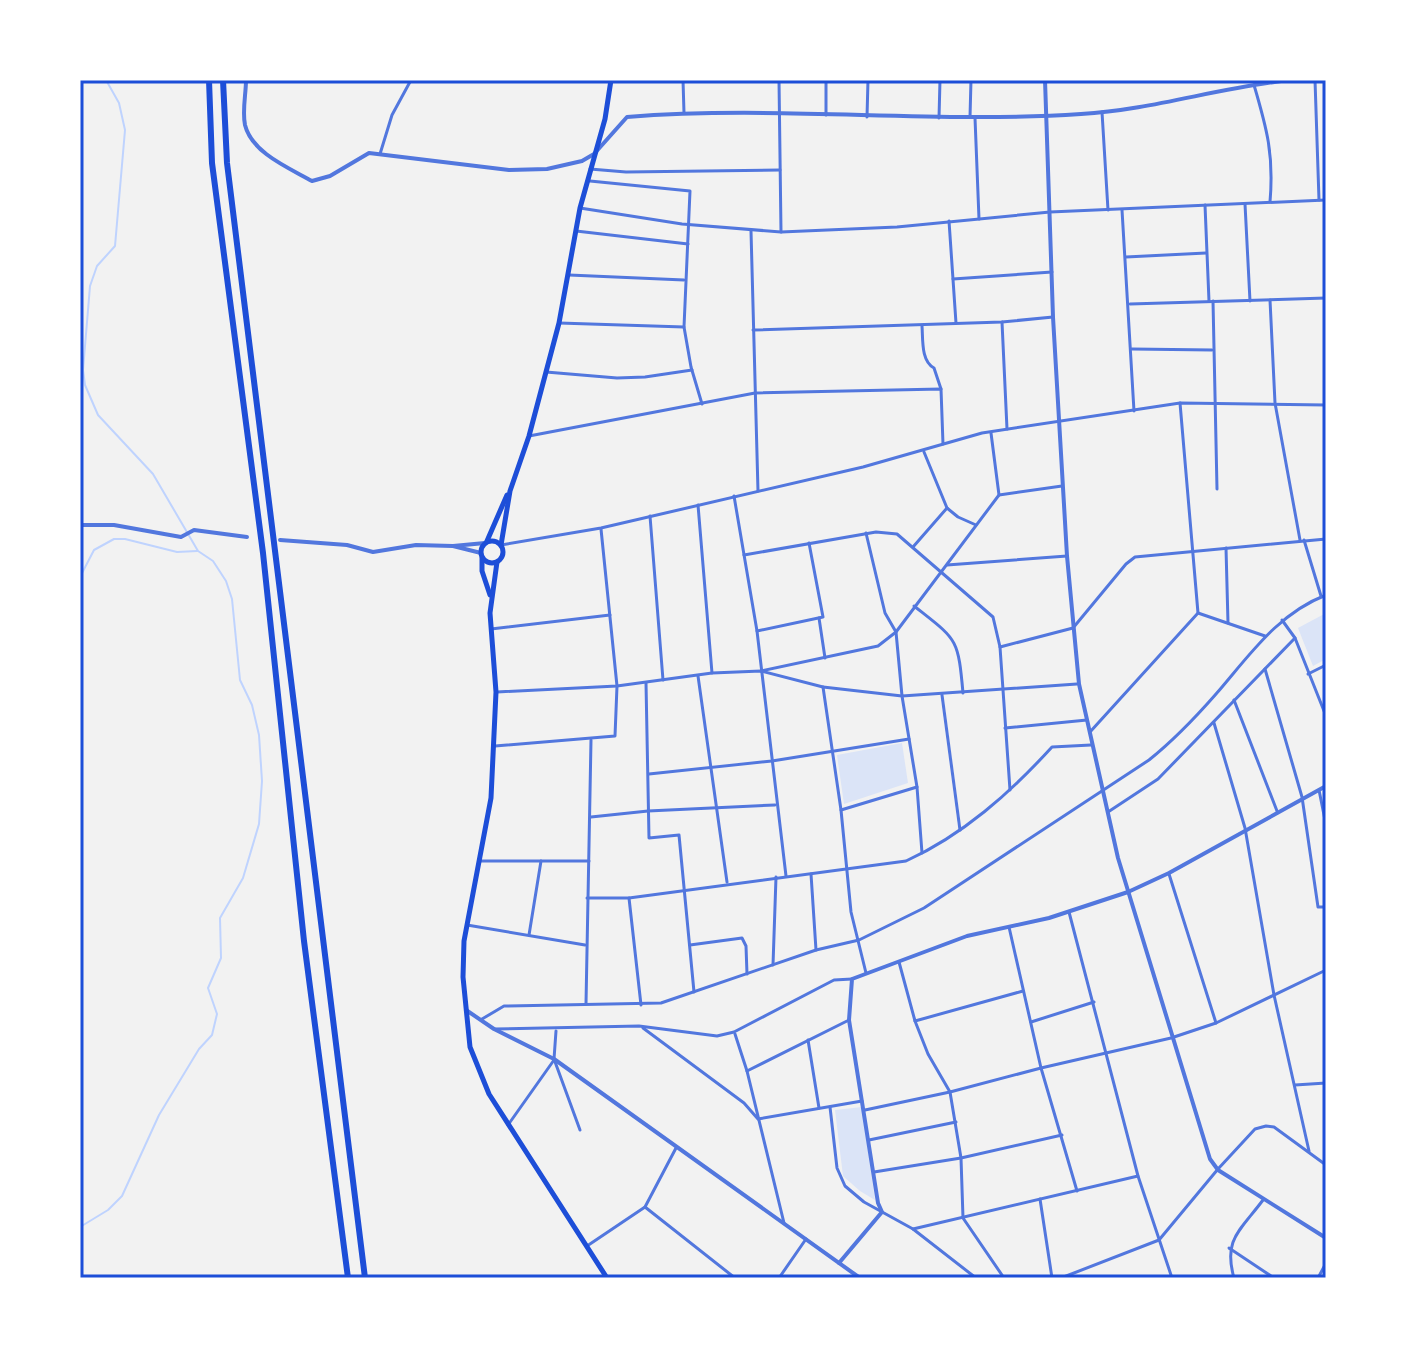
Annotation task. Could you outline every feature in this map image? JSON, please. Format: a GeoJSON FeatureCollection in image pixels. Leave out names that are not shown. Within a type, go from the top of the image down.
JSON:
{"type":"FeatureCollection","features":[{"type":"Feature","properties":{"kind":"highway"},"geometry":{"type":"LineString","coordinates":[[209,80],[212,163],[263,553],[304,941],[348,1278]]}},
{"type":"Feature","properties":{"kind":"highway"},"geometry":{"type":"LineString","coordinates":[[223,80],[227,163],[365,1278]]}},
{"type":"Feature","properties":{"kind":"main road"},"geometry":{"type":"LineString","coordinates":[[491,599],[482,571],[482,555],[510,491],[529,436],[559,323],[580,208],[605,119],[611,80]]}},
{"type":"Feature","properties":{"kind":"main road"},"geometry":{"type":"LineString","coordinates":[[510,491],[501,545],[503,556],[497,562],[491,599],[496,692],[491,798],[464,941],[463,977],[470,1047],[479,1072],[508,1125],[607,1278]]}},
{"type":"Feature","properties":{"kind":"main road"},"geometry":{"type":"LineString","coordinates":[[485,543],[491,541],[501,545]]}},
{"type":"Feature","properties":{"kind":"main road"},"geometry":{"type":"LineString","coordinates":[[482,555],[487,562],[497,562]]}},
{"type":"Feature","properties":{"kind":"street"},"geometry":{"type":"LineString","coordinates":[[246,80],[245,125],[252,137],[270,157],[312,181],[330,176],[369,153],[509,170],[547,169],[582,161],[594,154],[627,117],[684,113],[779,113],[939,118],[1102,112],[1291,80]]}},
{"type":"Feature","properties":{"kind":"street"},"geometry":{"type":"LineString","coordinates":[[380,154],[392,115],[411,80]]}},
{"type":"Feature","properties":{"kind":"street"},"geometry":{"type":"LineString","coordinates":[[683,80],[684,113]]}},
{"type":"Feature","properties":{"kind":"street"},"geometry":{"type":"LineString","coordinates":[[779,80],[781,232]]}},
{"type":"Feature","properties":{"kind":"street"},"geometry":{"type":"LineString","coordinates":[[826,80],[826,115]]}},
{"type":"Feature","properties":{"kind":"street"},"geometry":{"type":"LineString","coordinates":[[867,117],[868,80]]}},
{"type":"Feature","properties":{"kind":"street"},"geometry":{"type":"LineString","coordinates":[[939,118],[940,80]]}},
{"type":"Feature","properties":{"kind":"street"},"geometry":{"type":"LineString","coordinates":[[971,80],[979,219]]}},
{"type":"Feature","properties":{"kind":"street"},"geometry":{"type":"LineString","coordinates":[[1045,80],[1053,317],[1067,556],[1079,684],[1106,813],[1171,1038],[1210,1159],[1218,1169],[1263,1200],[1326,1238]]}},
{"type":"Feature","properties":{"kind":"street"},"geometry":{"type":"LineString","coordinates":[[1315,80],[1319,200]]}},
{"type":"Feature","properties":{"kind":"street"},"geometry":{"type":"LineString","coordinates":[[1254,85],[1269,137],[1273,169],[1270,202]]}},
{"type":"Feature","properties":{"kind":"street"},"geometry":{"type":"LineString","coordinates":[[1102,112],[1108,210]]}},
{"type":"Feature","properties":{"kind":"street"},"geometry":{"type":"LineString","coordinates":[[590,169],[626,172],[780,170]]}},
{"type":"Feature","properties":{"kind":"street"},"geometry":{"type":"LineString","coordinates":[[587,181],[690,191],[684,327],[702,404]]}},
{"type":"Feature","properties":{"kind":"street"},"geometry":{"type":"LineString","coordinates":[[580,208],[690,224],[781,232],[875,229],[1050,212],[1326,200]]}},
{"type":"Feature","properties":{"kind":"street"},"geometry":{"type":"LineString","coordinates":[[1245,203],[1250,301]]}},
{"type":"Feature","properties":{"kind":"street"},"geometry":{"type":"LineString","coordinates":[[1205,205],[1217,489]]}},
{"type":"Feature","properties":{"kind":"street"},"geometry":{"type":"LineString","coordinates":[[1122,210],[1134,411]]}},
{"type":"Feature","properties":{"kind":"street"},"geometry":{"type":"LineString","coordinates":[[949,221],[956,323]]}},
{"type":"Feature","properties":{"kind":"street"},"geometry":{"type":"LineString","coordinates":[[751,229],[758,491]]}},
{"type":"Feature","properties":{"kind":"street"},"geometry":{"type":"LineString","coordinates":[[576,231],[688,244]]}},
{"type":"Feature","properties":{"kind":"street"},"geometry":{"type":"LineString","coordinates":[[1126,257],[1206,253]]}},
{"type":"Feature","properties":{"kind":"street"},"geometry":{"type":"LineString","coordinates":[[953,279],[1052,272]]}},
{"type":"Feature","properties":{"kind":"street"},"geometry":{"type":"LineString","coordinates":[[569,275],[684,280]]}},
{"type":"Feature","properties":{"kind":"street"},"geometry":{"type":"LineString","coordinates":[[1129,304],[1326,298]]}},
{"type":"Feature","properties":{"kind":"street"},"geometry":{"type":"LineString","coordinates":[[482,1019],[504,1006],[661,1003],[816,950],[859,940],[924,908],[1103,791],[1171,742],[1265,636],[1282,620],[1324,596],[1302,540],[1275,403],[1270,300]]}},
{"type":"Feature","properties":{"kind":"street"},"geometry":{"type":"LineString","coordinates":[[753,330],[922,326],[1053,317]]}},
{"type":"Feature","properties":{"kind":"street"},"geometry":{"type":"LineString","coordinates":[[1002,322],[1007,429]]}},
{"type":"Feature","properties":{"kind":"street"},"geometry":{"type":"LineString","coordinates":[[559,323],[684,327]]}},
{"type":"Feature","properties":{"kind":"street"},"geometry":{"type":"LineString","coordinates":[[922,326],[925,359],[934,368],[941,389],[943,446]]}},
{"type":"Feature","properties":{"kind":"street"},"geometry":{"type":"LineString","coordinates":[[1132,349],[1213,350]]}},
{"type":"Feature","properties":{"kind":"street"},"geometry":{"type":"LineString","coordinates":[[546,372],[617,378],[692,370]]}},
{"type":"Feature","properties":{"kind":"street"},"geometry":{"type":"LineString","coordinates":[[529,436],[755,393],[941,389]]}},
{"type":"Feature","properties":{"kind":"street"},"geometry":{"type":"LineString","coordinates":[[501,545],[601,528],[924,452],[1007,429],[1180,403],[1326,405]]}},
{"type":"Feature","properties":{"kind":"street"},"geometry":{"type":"LineString","coordinates":[[1090,732],[1198,613],[1180,403]]}},
{"type":"Feature","properties":{"kind":"street"},"geometry":{"type":"LineString","coordinates":[[496,692],[617,686],[712,673],[761,671],[878,646],[896,632],[999,495],[991,432]]}},
{"type":"Feature","properties":{"kind":"street"},"geometry":{"type":"LineString","coordinates":[[924,452],[947,508],[976,525]]}},
{"type":"Feature","properties":{"kind":"street"},"geometry":{"type":"LineString","coordinates":[[999,495],[1065,486]]}},
{"type":"Feature","properties":{"kind":"street"},"geometry":{"type":"LineString","coordinates":[[734,496],[757,631],[786,876]]}},
{"type":"Feature","properties":{"kind":"street"},"geometry":{"type":"LineString","coordinates":[[698,504],[712,673]]}},
{"type":"Feature","properties":{"kind":"street"},"geometry":{"type":"LineString","coordinates":[[913,547],[947,508]]}},
{"type":"Feature","properties":{"kind":"street"},"geometry":{"type":"LineString","coordinates":[[650,516],[663,680]]}},
{"type":"Feature","properties":{"kind":"street"},"geometry":{"type":"LineString","coordinates":[[80,525],[114,525],[181,537],[194,530],[247,537]]}},
{"type":"Feature","properties":{"kind":"street"},"geometry":{"type":"LineString","coordinates":[[495,746],[615,736],[617,686],[601,528]]}},
{"type":"Feature","properties":{"kind":"street"},"geometry":{"type":"LineString","coordinates":[[744,555],[866,533],[897,534],[941,571],[993,617],[1000,647],[1010,790]]}},
{"type":"Feature","properties":{"kind":"street"},"geometry":{"type":"LineString","coordinates":[[866,533],[885,613],[896,632],[902,696],[917,787],[922,854]]}},
{"type":"Feature","properties":{"kind":"street"},"geometry":{"type":"LineString","coordinates":[[1000,647],[1073,628],[1135,557],[1326,539]]}},
{"type":"Feature","properties":{"kind":"street"},"geometry":{"type":"LineString","coordinates":[[280,540],[352,546],[373,552],[411,546],[485,543]]}},
{"type":"Feature","properties":{"kind":"street"},"geometry":{"type":"LineString","coordinates":[[757,631],[823,617],[809,543]]}},
{"type":"Feature","properties":{"kind":"street"},"geometry":{"type":"LineString","coordinates":[[453,546],[482,555]]}},
{"type":"Feature","properties":{"kind":"street"},"geometry":{"type":"LineString","coordinates":[[1226,548],[1228,623]]}},
{"type":"Feature","properties":{"kind":"street"},"geometry":{"type":"LineString","coordinates":[[945,565],[1067,556]]}},
{"type":"Feature","properties":{"kind":"street"},"geometry":{"type":"LineString","coordinates":[[914,606],[953,640],[959,653],[963,693]]}},
{"type":"Feature","properties":{"kind":"street"},"geometry":{"type":"LineString","coordinates":[[1198,613],[1265,636]]}},
{"type":"Feature","properties":{"kind":"street"},"geometry":{"type":"LineString","coordinates":[[491,629],[610,615]]}},
{"type":"Feature","properties":{"kind":"street"},"geometry":{"type":"LineString","coordinates":[[819,618],[825,658]]}},
{"type":"Feature","properties":{"kind":"street"},"geometry":{"type":"LineString","coordinates":[[1282,620],[1295,638],[1326,716]]}},
{"type":"Feature","properties":{"kind":"street"},"geometry":{"type":"LineString","coordinates":[[1106,813],[1158,779],[1295,638]]}},
{"type":"Feature","properties":{"kind":"street"},"geometry":{"type":"LineString","coordinates":[[1308,675],[1326,665]]}},
{"type":"Feature","properties":{"kind":"street"},"geometry":{"type":"LineString","coordinates":[[1265,669],[1302,797],[1318,907],[1326,907]]}},
{"type":"Feature","properties":{"kind":"street"},"geometry":{"type":"LineString","coordinates":[[761,671],[823,687],[902,696],[1079,684]]}},
{"type":"Feature","properties":{"kind":"street"},"geometry":{"type":"LineString","coordinates":[[698,676],[727,884]]}},
{"type":"Feature","properties":{"kind":"street"},"geometry":{"type":"LineString","coordinates":[[646,683],[649,838],[679,835],[694,992]]}},
{"type":"Feature","properties":{"kind":"street"},"geometry":{"type":"LineString","coordinates":[[823,687],[841,810],[851,912],[866,973]]}},
{"type":"Feature","properties":{"kind":"street"},"geometry":{"type":"LineString","coordinates":[[942,694],[960,830]]}},
{"type":"Feature","properties":{"kind":"street"},"geometry":{"type":"LineString","coordinates":[[1234,700],[1277,811]]}},
{"type":"Feature","properties":{"kind":"street"},"geometry":{"type":"LineString","coordinates":[[1005,728],[1087,720]]}},
{"type":"Feature","properties":{"kind":"street"},"geometry":{"type":"LineString","coordinates":[[1214,723],[1245,828],[1274,995],[1309,1151]]}},
{"type":"Feature","properties":{"kind":"street"},"geometry":{"type":"LineString","coordinates":[[649,774],[772,761],[909,739]]}},
{"type":"Feature","properties":{"kind":"street"},"geometry":{"type":"LineString","coordinates":[[586,1005],[591,740]]}},
{"type":"Feature","properties":{"kind":"street"},"geometry":{"type":"LineString","coordinates":[[587,898],[629,898],[906,861],[960,830],[1010,790],[1052,747],[1093,745]]}},
{"type":"Feature","properties":{"kind":"street"},"geometry":{"type":"LineString","coordinates":[[494,1029],[639,1026],[717,1036],[734,1032],[834,980],[852,979],[967,936],[1049,918],[1128,892],[1169,873],[1245,828],[1326,786]]}},
{"type":"Feature","properties":{"kind":"street"},"geometry":{"type":"LineString","coordinates":[[841,810],[917,787]]}},
{"type":"Feature","properties":{"kind":"street"},"geometry":{"type":"LineString","coordinates":[[1319,790],[1326,825]]}},
{"type":"Feature","properties":{"kind":"street"},"geometry":{"type":"LineString","coordinates":[[591,817],[776,805]]}},
{"type":"Feature","properties":{"kind":"street"},"geometry":{"type":"LineString","coordinates":[[481,861],[589,861]]}},
{"type":"Feature","properties":{"kind":"street"},"geometry":{"type":"LineString","coordinates":[[529,935],[541,861]]}},
{"type":"Feature","properties":{"kind":"street"},"geometry":{"type":"LineString","coordinates":[[1169,873],[1216,1023]]}},
{"type":"Feature","properties":{"kind":"street"},"geometry":{"type":"LineString","coordinates":[[811,874],[816,950]]}},
{"type":"Feature","properties":{"kind":"street"},"geometry":{"type":"LineString","coordinates":[[773,965],[776,877]]}},
{"type":"Feature","properties":{"kind":"street"},"geometry":{"type":"LineString","coordinates":[[629,898],[641,1005]]}},
{"type":"Feature","properties":{"kind":"street"},"geometry":{"type":"LineString","coordinates":[[1069,912],[1138,1176],[1172,1278]]}},
{"type":"Feature","properties":{"kind":"street"},"geometry":{"type":"LineString","coordinates":[[467,925],[587,945]]}},
{"type":"Feature","properties":{"kind":"street"},"geometry":{"type":"LineString","coordinates":[[1008,925],[1041,1068],[1077,1191]]}},
{"type":"Feature","properties":{"kind":"street"},"geometry":{"type":"LineString","coordinates":[[690,945],[742,938],[746,946],[747,974]]}},
{"type":"Feature","properties":{"kind":"street"},"geometry":{"type":"LineString","coordinates":[[899,962],[915,1021],[928,1054],[950,1092],[961,1158],[963,1218],[1004,1278]]}},
{"type":"Feature","properties":{"kind":"street"},"geometry":{"type":"LineString","coordinates":[[865,1110],[1171,1038],[1216,1023],[1326,970]]}},
{"type":"Feature","properties":{"kind":"street"},"geometry":{"type":"LineString","coordinates":[[852,979],[849,1020],[878,1203],[882,1212]]}},
{"type":"Feature","properties":{"kind":"street"},"geometry":{"type":"LineString","coordinates":[[915,1021],[1023,991]]}},
{"type":"Feature","properties":{"kind":"street"},"geometry":{"type":"LineString","coordinates":[[1031,1022],[1094,1002]]}},
{"type":"Feature","properties":{"kind":"street"},"geometry":{"type":"LineString","coordinates":[[466,1010],[494,1029],[554,1059],[860,1278]]}},
{"type":"Feature","properties":{"kind":"street"},"geometry":{"type":"LineString","coordinates":[[747,1071],[849,1020]]}},
{"type":"Feature","properties":{"kind":"street"},"geometry":{"type":"LineString","coordinates":[[639,1026],[744,1103],[758,1119]]}},
{"type":"Feature","properties":{"kind":"street"},"geometry":{"type":"LineString","coordinates":[[557,1029],[554,1059],[580,1130]]}},
{"type":"Feature","properties":{"kind":"street"},"geometry":{"type":"LineString","coordinates":[[734,1032],[747,1071],[784,1223]]}},
{"type":"Feature","properties":{"kind":"street"},"geometry":{"type":"LineString","coordinates":[[808,1040],[819,1108]]}},
{"type":"Feature","properties":{"kind":"street"},"geometry":{"type":"LineString","coordinates":[[508,1125],[554,1059]]}},
{"type":"Feature","properties":{"kind":"street"},"geometry":{"type":"LineString","coordinates":[[1295,1085],[1326,1083]]}},
{"type":"Feature","properties":{"kind":"street"},"geometry":{"type":"LineString","coordinates":[[758,1119],[864,1101]]}},
{"type":"Feature","properties":{"kind":"street"},"geometry":{"type":"LineString","coordinates":[[830,1107],[838,1175],[845,1186],[864,1202],[913,1229],[976,1278]]}},
{"type":"Feature","properties":{"kind":"street"},"geometry":{"type":"LineString","coordinates":[[869,1140],[956,1122]]}},
{"type":"Feature","properties":{"kind":"street"},"geometry":{"type":"LineString","coordinates":[[1061,1278],[1159,1240],[1255,1129],[1274,1127],[1326,1165]]}},
{"type":"Feature","properties":{"kind":"street"},"geometry":{"type":"LineString","coordinates":[[874,1172],[961,1158],[1062,1135]]}},
{"type":"Feature","properties":{"kind":"street"},"geometry":{"type":"LineString","coordinates":[[587,1246],[645,1207],[676,1148]]}},
{"type":"Feature","properties":{"kind":"street"},"geometry":{"type":"LineString","coordinates":[[913,1229],[1138,1176]]}},
{"type":"Feature","properties":{"kind":"street"},"geometry":{"type":"LineString","coordinates":[[1040,1197],[1052,1278]]}},
{"type":"Feature","properties":{"kind":"street"},"geometry":{"type":"LineString","coordinates":[[1234,1278],[1228,1259],[1229,1248],[1263,1200]]}},
{"type":"Feature","properties":{"kind":"street"},"geometry":{"type":"LineString","coordinates":[[645,1207],[735,1278]]}},
{"type":"Feature","properties":{"kind":"street"},"geometry":{"type":"LineString","coordinates":[[839,1263],[882,1212]]}},
{"type":"Feature","properties":{"kind":"street"},"geometry":{"type":"LineString","coordinates":[[781,1278],[806,1239]]}},
{"type":"Feature","properties":{"kind":"street"},"geometry":{"type":"LineString","coordinates":[[1229,1248],[1274,1278]]}},
{"type":"Feature","properties":{"kind":"street"},"geometry":{"type":"LineString","coordinates":[[1318,1278],[1326,1263]]}},
{"type":"Feature","properties":{"kind":"shaded area"},"geometry":{"type":"Polygon","coordinates":[[[1326,613],[1326,659],[1313,666],[1298,628],[1326,613]]]}},
{"type":"Feature","properties":{"kind":"shaded area"},"geometry":{"type":"Polygon","coordinates":[[[902,743],[908,783],[844,804],[837,755],[902,743]]]}},
{"type":"Feature","properties":{"kind":"shaded area"},"geometry":{"type":"Polygon","coordinates":[[[862,1107],[875,1200],[843,1176],[835,1110],[862,1107]]]}},
{"type":"Feature","properties":{"kind":"waterway"},"geometry":{"type":"LineString","coordinates":[[80,1227],[108,1210],[122,1196],[159,1115],[199,1049],[212,1035],[217,1014],[208,988],[221,958],[220,918],[243,878],[259,824],[262,781],[259,735],[252,705],[240,680],[232,599],[226,581],[213,561],[198,551],[153,474],[98,415],[85,385],[83,370],[90,286],[97,266],[115,246],[125,130],[119,103],[106,80]]}},
{"type":"Feature","properties":{"kind":"waterway"},"geometry":{"type":"LineString","coordinates":[[80,577],[94,550],[114,539],[177,552],[197,551]]}}]}
